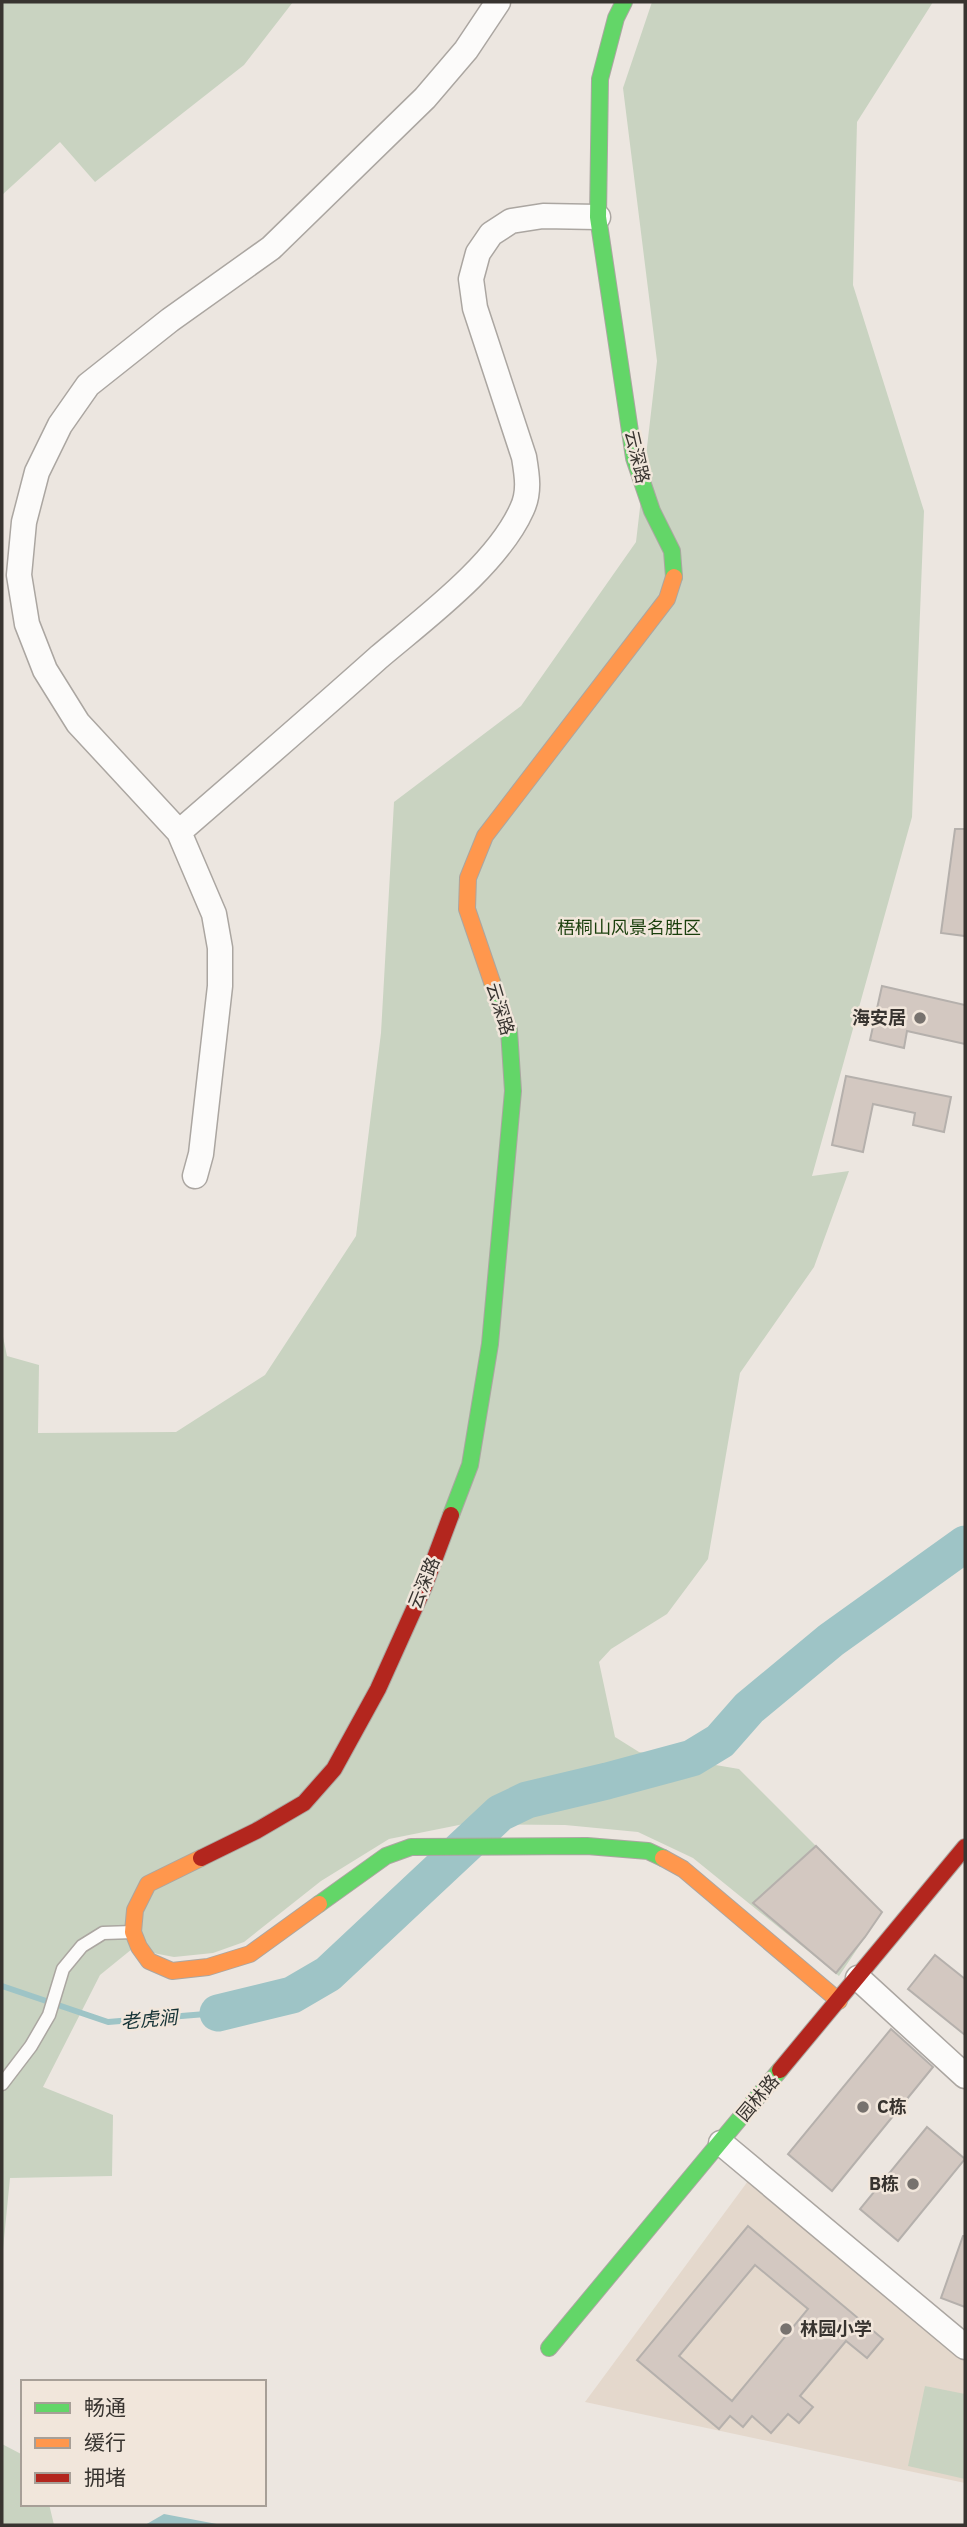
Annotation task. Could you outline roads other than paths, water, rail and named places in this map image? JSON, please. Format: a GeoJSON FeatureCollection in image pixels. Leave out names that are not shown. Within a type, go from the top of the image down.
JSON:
{"type":"FeatureCollection","features":[{"type":"Feature","properties":{"kind":"street"},"geometry":{"type":"LineString","coordinates":[[195,1176],[201,1154],[220,986],[220,948],[214,914],[179,832],[78,723],[45,670],[27,624],[19,575],[24,522],[37,472],[60,425],[88,385],[170,320],[271,248],[425,98],[466,50],[498,2]]}},
{"type":"Feature","properties":{"kind":"street","name":"云深路"},"geometry":{"type":"LineString","coordinates":[[133,1932],[135,1910],[148,1884],[256,1831],[304,1803],[334,1769],[378,1689],[424,1587],[470,1465],[489,1345],[513,1091],[509,1030],[467,909],[468,878],[485,836],[667,599],[674,576],[672,551],[652,511],[634,458],[598,217],[600,79],[616,18],[624,2]]}},
{"type":"Feature","properties":{"kind":"street"},"geometry":{"type":"LineString","coordinates":[[179,832],[440,605],[486,560],[509,531],[523,508],[528,482],[524,457],[475,308],[471,279],[478,253],[491,234],[511,221],[543,216],[598,217]]}},
{"type":"Feature","properties":{"kind":"street"},"geometry":{"type":"LineString","coordinates":[[133,1932],[149,1961],[172,1971],[208,1967],[250,1954],[386,1856],[411,1847],[587,1846],[648,1851],[683,1869],[839,2001]]}},
{"type":"Feature","properties":{"kind":"street","name":"园林路"},"geometry":{"type":"LineString","coordinates":[[549,2348],[965,1847]]}},
{"type":"Feature","properties":{"kind":"street"},"geometry":{"type":"LineString","coordinates":[[858,1978],[965,2076]]}},
{"type":"Feature","properties":{"kind":"street"},"geometry":{"type":"LineString","coordinates":[[721,2143],[965,2347]]}},
{"type":"Feature","properties":{"kind":"lane"},"geometry":{"type":"LineString","coordinates":[[2,2084],[32,2046],[49,2015],[63,1969],[82,1946],[103,1933],[133,1932]]}},
{"type":"Feature","properties":{"kind":"water"},"geometry":{"type":"Polygon","coordinates":[[[164,2514],[222,2525],[145,2525],[164,2514]]]}},
{"type":"Feature","properties":{"kind":"waterway"},"geometry":{"type":"LineString","coordinates":[[218,2013],[292,1995],[328,1974],[500,1813],[527,1800],[692,1758],[720,1741],[749,1708],[831,1640],[965,1544]]}},
{"type":"Feature","properties":{"kind":"waterway","name":"老虎涧"},"geometry":{"type":"LineString","coordinates":[[2,1986],[108,2022],[218,2013]]}},
{"type":"Feature","properties":{"kind":"place","name":"海安居"},"geometry":{"type":"Point","coordinates":[920,1018]}},
{"type":"Feature","properties":{"kind":"place","name":"C栋"},"geometry":{"type":"Point","coordinates":[863,2107]}},
{"type":"Feature","properties":{"kind":"place","name":"B栋"},"geometry":{"type":"Point","coordinates":[913,2184]}},
{"type":"Feature","properties":{"kind":"place","name":"林园小学"},"geometry":{"type":"Point","coordinates":[786,2329]}},
{"type":"Feature","properties":{"kind":"park label","name":"梧桐山风景名胜区"},"geometry":{"type":"Point","coordinates":[629,928]}}]}
